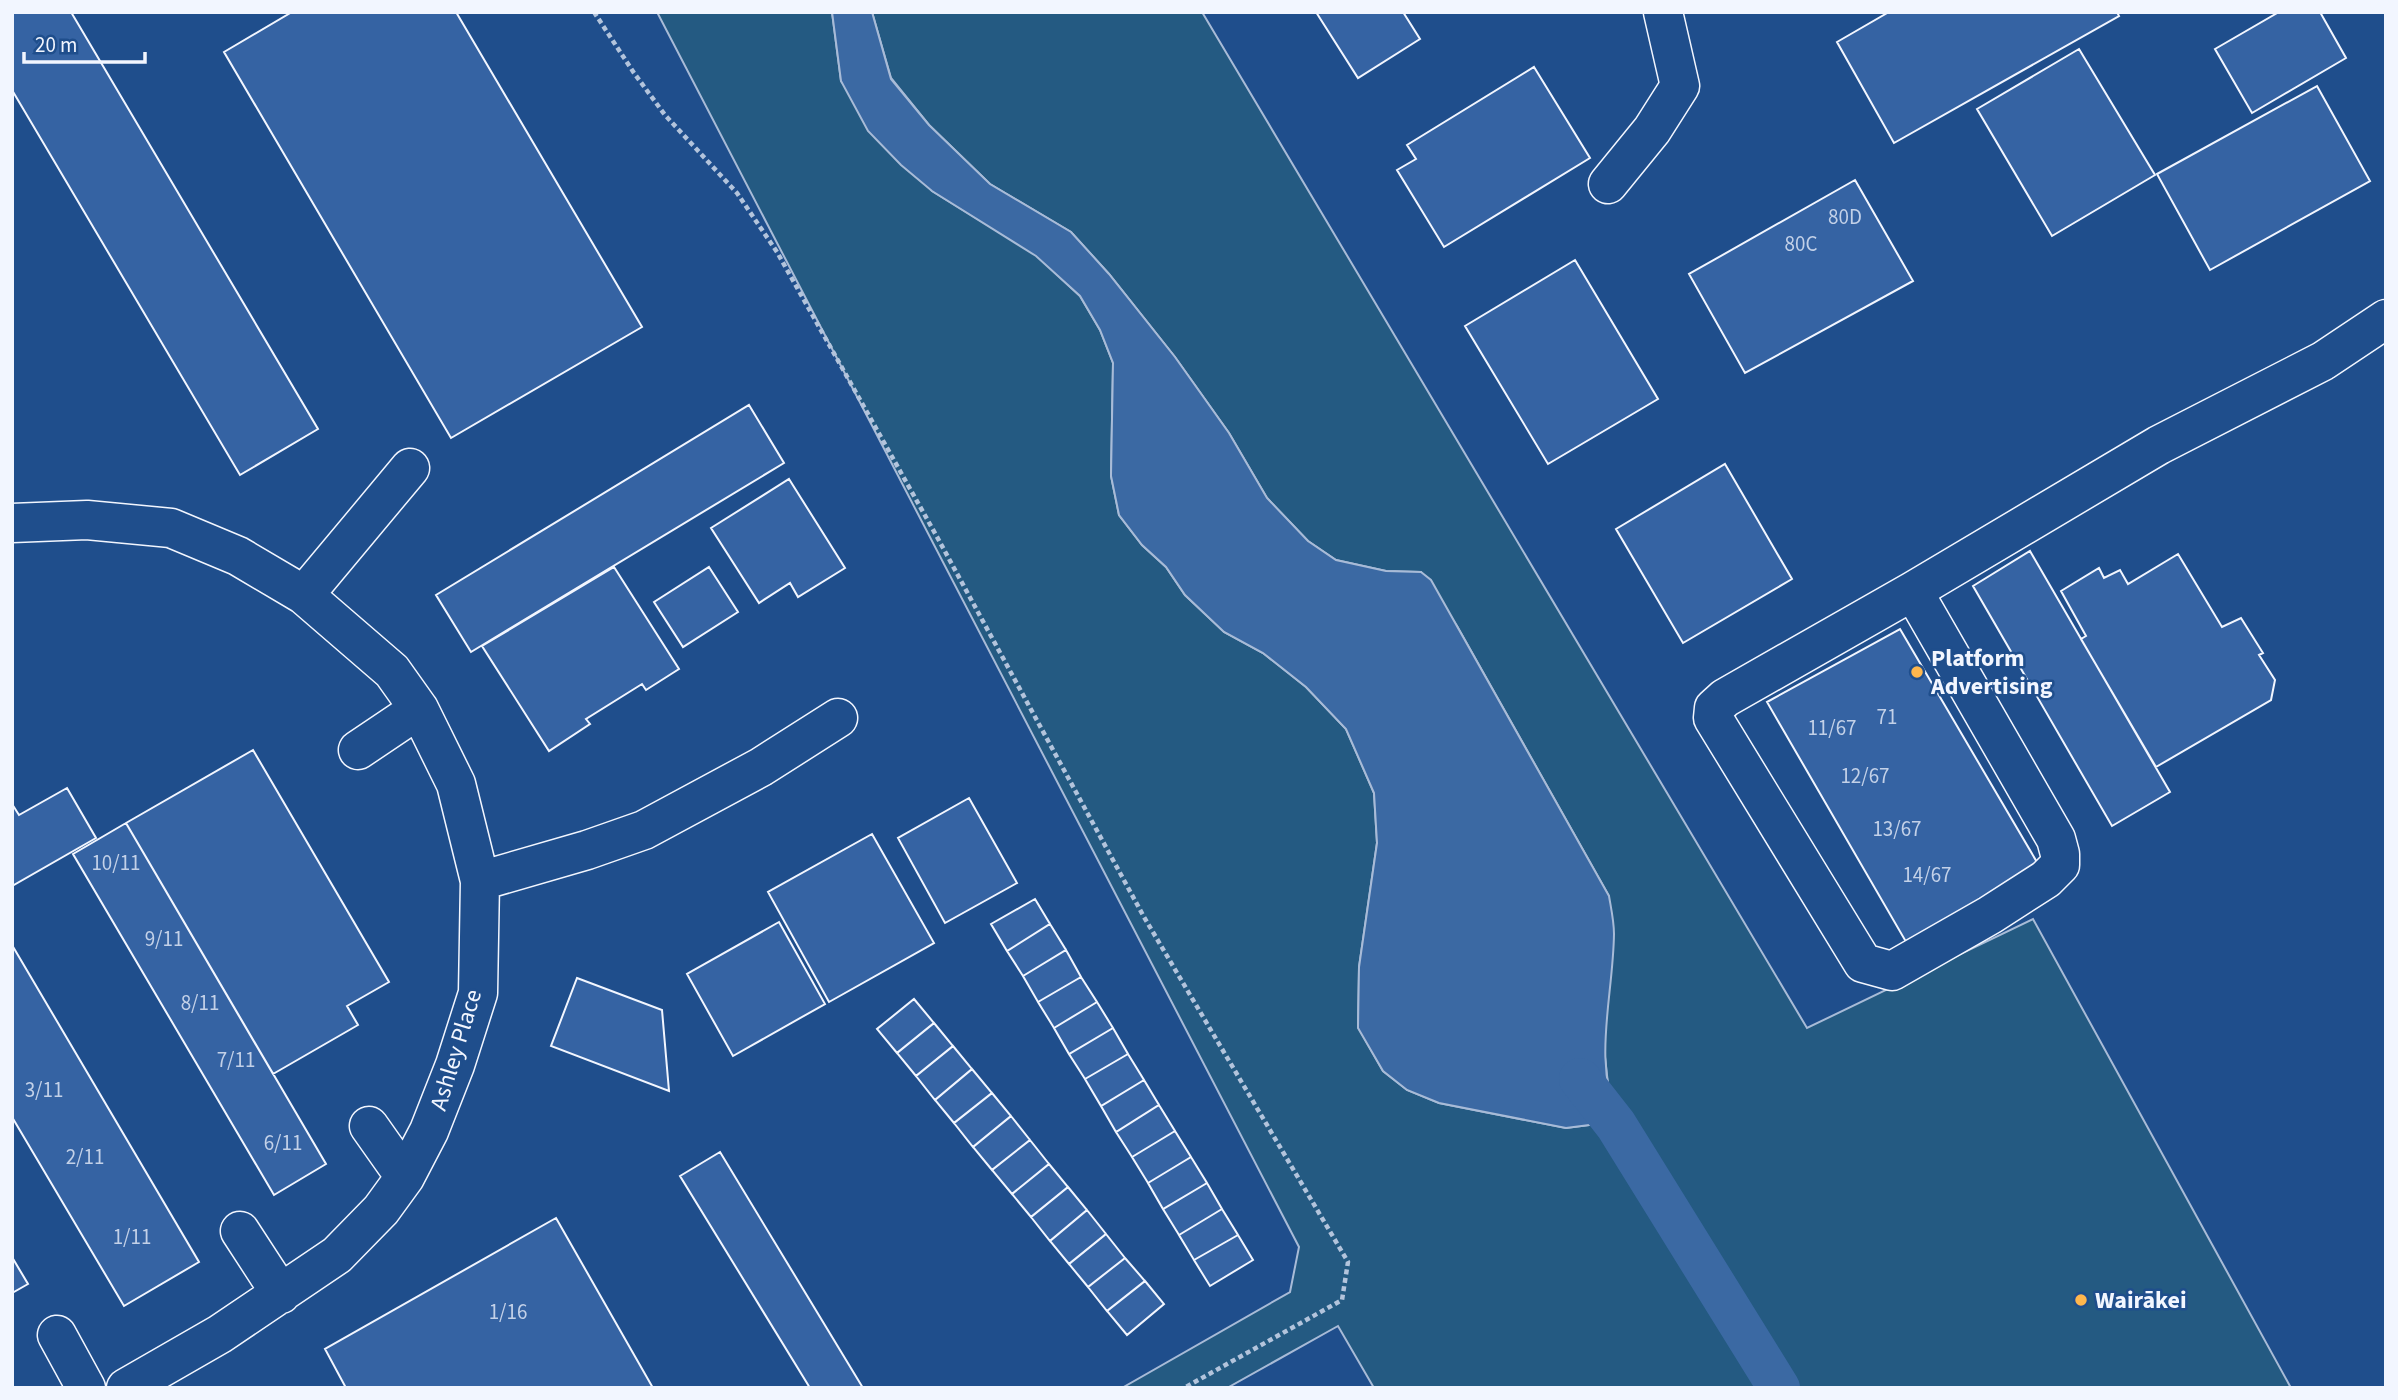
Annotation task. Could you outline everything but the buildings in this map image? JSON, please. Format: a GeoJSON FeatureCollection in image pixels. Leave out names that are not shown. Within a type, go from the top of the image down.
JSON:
{"type":"FeatureCollection","features":[{"type":"Feature","properties":{"kind":"street"},"geometry":{"type":"LineString","coordinates":[[1608,184],[1652,130],[1680,86],[1663,12]]}},
{"type":"Feature","properties":{"kind":"street"},"geometry":{"type":"LineString","coordinates":[[1913,591],[2056,839],[2060,864],[2046,880],[1892,971],[1863,963],[1713,718],[1714,708],[1725,698],[1913,591],[2159,444],[2323,361],[2386,319]]}},
{"type":"Feature","properties":{"kind":"street"},"geometry":{"type":"LineString","coordinates":[[304,595],[410,468]]}},
{"type":"Feature","properties":{"kind":"street","name":"Ashley Place"},"geometry":{"type":"LineString","coordinates":[[12,523],[88,520],[171,528],[238,556],[304,595],[392,671],[419,709],[456,784],[480,881],[478,993],[455,1065],[429,1131],[404,1177],[381,1210],[337,1255],[219,1334],[126,1388]]}},
{"type":"Feature","properties":{"kind":"street"},"geometry":{"type":"LineString","coordinates":[[358,750],[419,709]]}},
{"type":"Feature","properties":{"kind":"street"},"geometry":{"type":"LineString","coordinates":[[480,881],[587,850],[644,830],[761,767],[838,718]]}},
{"type":"Feature","properties":{"kind":"street"},"geometry":{"type":"LineString","coordinates":[[369,1126],[404,1177]]}},
{"type":"Feature","properties":{"kind":"street"},"geometry":{"type":"LineString","coordinates":[[240,1231],[281,1294]]}},
{"type":"Feature","properties":{"kind":"street"},"geometry":{"type":"LineString","coordinates":[[57,1335],[86,1388]]}},
{"type":"Feature","properties":{"kind":"path"},"geometry":{"type":"LineString","coordinates":[[594,12],[657,105],[737,192],[777,252],[936,535],[1144,917],[1348,1262],[1342,1300],[1184,1388]]}},
{"type":"Feature","properties":{"kind":"shaded area"},"geometry":{"type":"Polygon","coordinates":[[[657,12],[832,12],[841,81],[932,191],[1036,255],[1080,296],[1100,330],[1113,363],[1111,476],[1119,515],[1142,545],[1166,567],[1185,595],[1224,632],[1263,653],[1306,687],[1346,729],[1374,793],[1377,843],[1359,967],[1358,1027],[1383,1071],[1407,1090],[1439,1103],[1566,1128],[1597,1124],[1614,1127],[1619,1123],[1610,1102],[1604,1048],[1609,896],[1457,626],[1421,572],[1386,571],[1336,560],[1308,541],[1267,498],[1229,433],[1175,357],[1109,274],[1071,232],[990,184],[929,125],[891,78],[872,12],[1202,12],[1807,1028],[2033,919],[2291,1388],[1374,1388],[1338,1326],[1227,1388],[1122,1388],[1290,1292],[1299,1247],[657,12]]]}},
{"type":"Feature","properties":{"kind":"shaded area"},"geometry":{"type":"Polygon","coordinates":[[[832,12],[872,12],[891,79],[929,125],[990,184],[1071,232],[1109,274],[1175,357],[1229,433],[1267,498],[1308,541],[1336,560],[1386,571],[1421,572],[1431,580],[1609,896],[1614,934],[1605,1052],[1611,1099],[1619,1123],[1614,1127],[1597,1124],[1566,1128],[1439,1103],[1407,1090],[1383,1071],[1358,1028],[1359,967],[1377,843],[1374,793],[1346,729],[1306,687],[1263,653],[1224,632],[1185,595],[1166,567],[1142,545],[1119,515],[1111,476],[1113,363],[1100,330],[1080,296],[1036,256],[932,191],[901,165],[868,131],[841,81],[832,12]]]}},
{"type":"Feature","properties":{"kind":"waterway"},"geometry":{"type":"LineString","coordinates":[[1580,1079],[1616,1125],[1779,1388]]}},
{"type":"Feature","properties":{"kind":"place","name":"Platform Advertising"},"geometry":{"type":"Point","coordinates":[1917,672]}},
{"type":"Feature","properties":{"kind":"place","name":"Wairākei"},"geometry":{"type":"Point","coordinates":[2081,1300]}}]}
